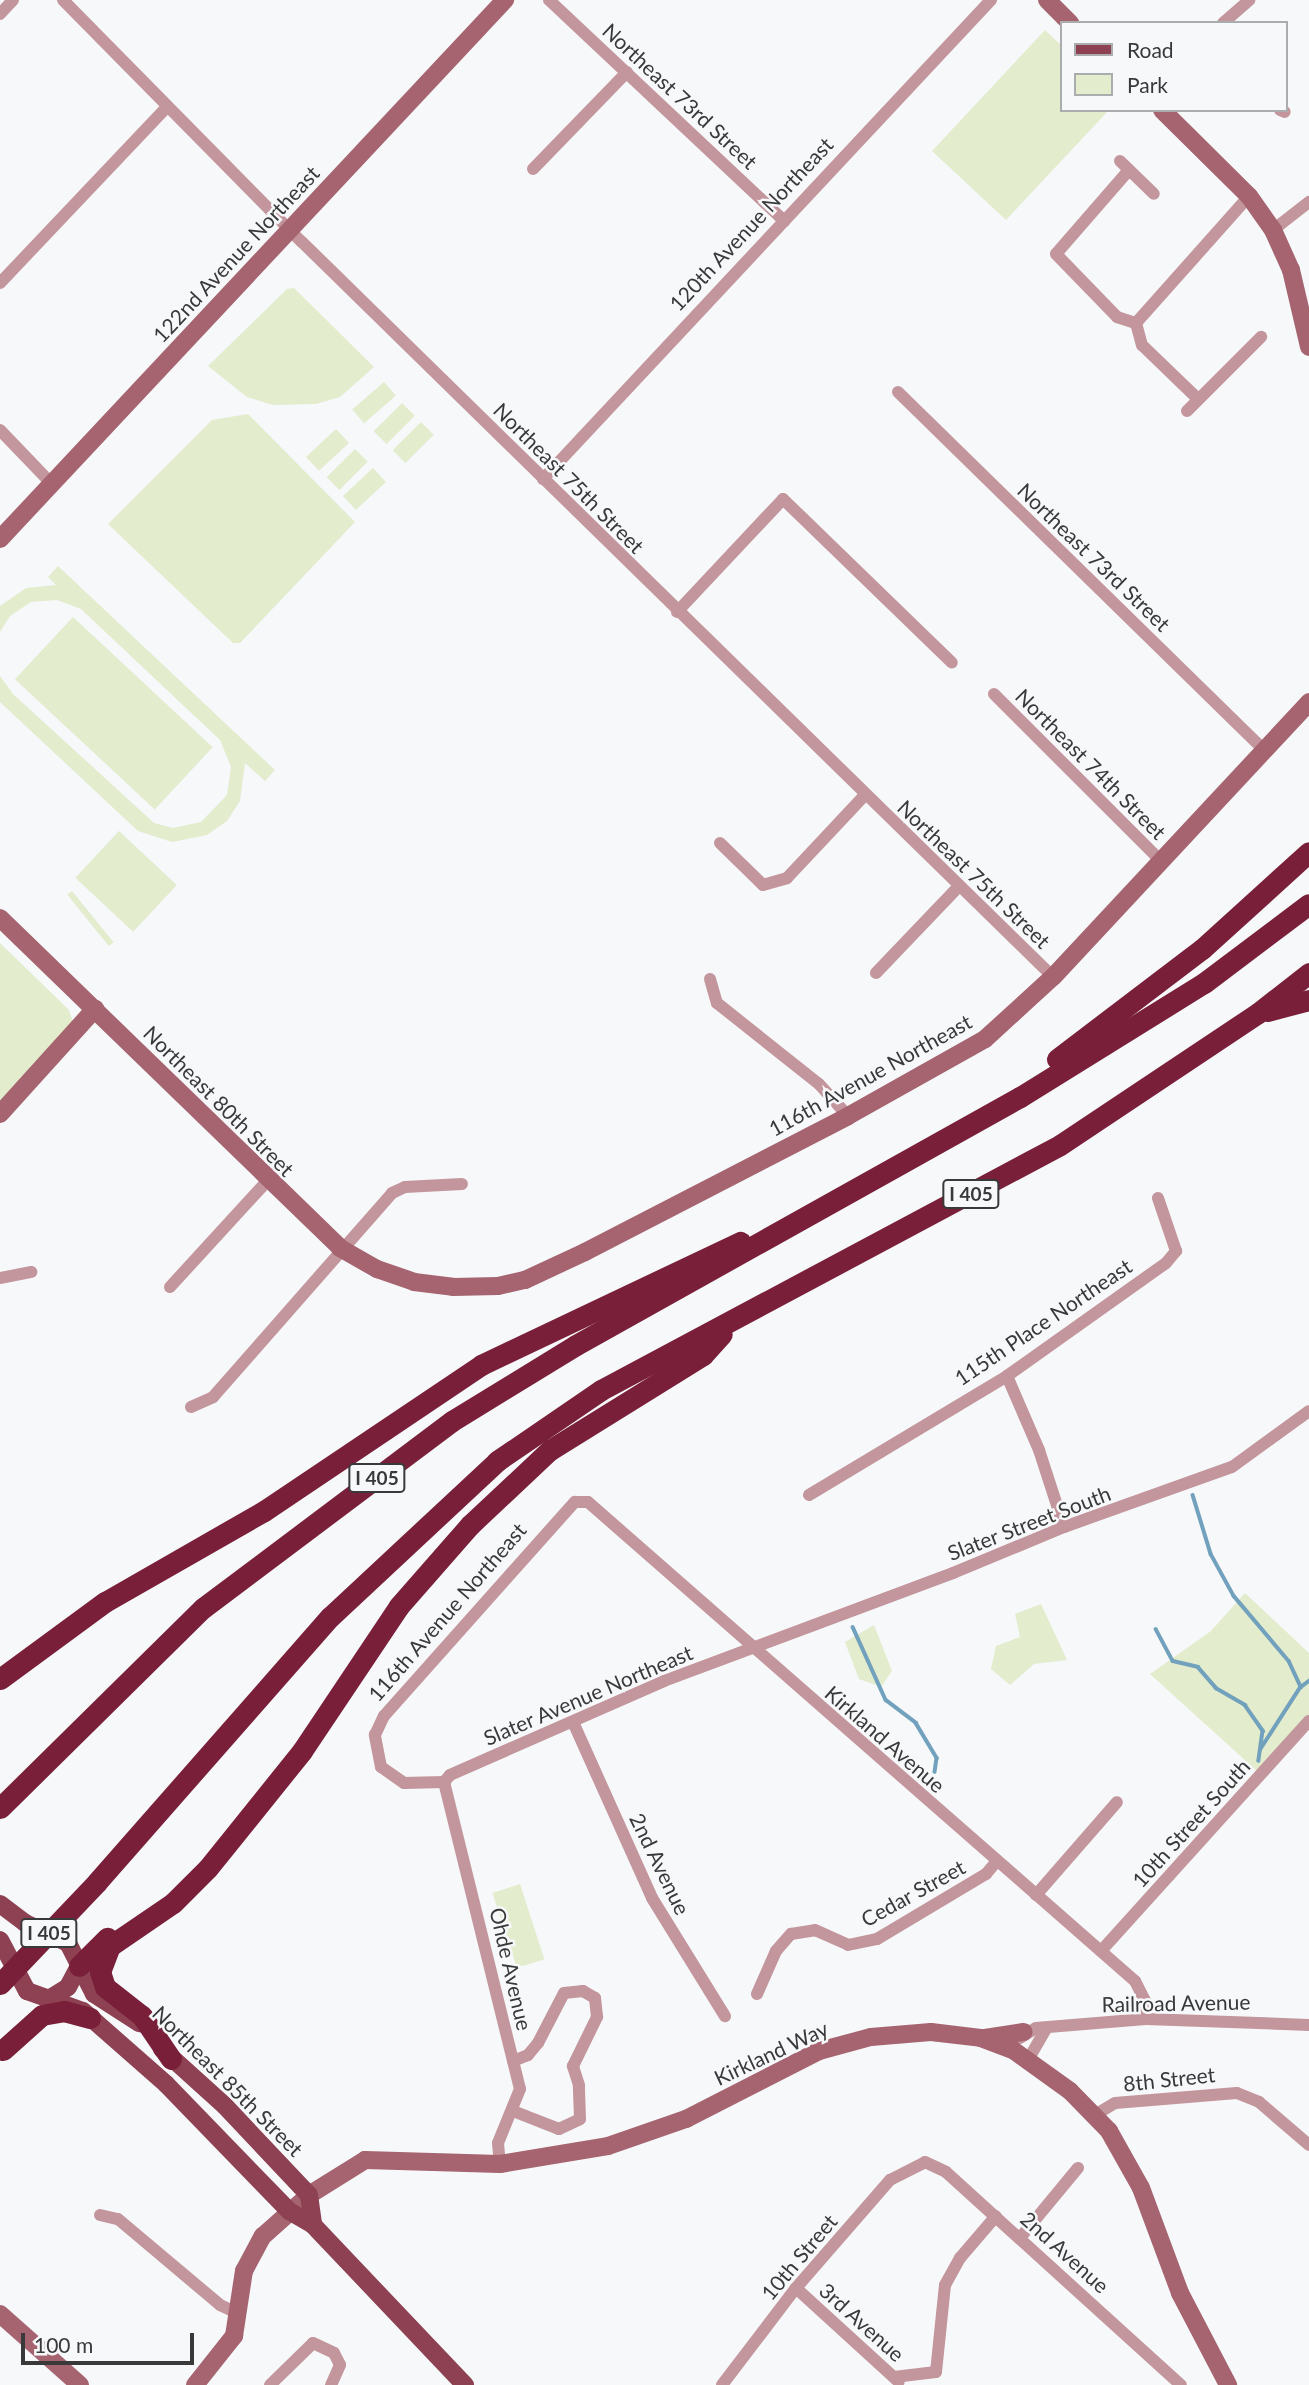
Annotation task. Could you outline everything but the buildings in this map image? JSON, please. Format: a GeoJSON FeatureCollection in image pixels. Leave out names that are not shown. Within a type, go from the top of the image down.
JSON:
{"type":"FeatureCollection","features":[{"type":"Feature","properties":{"kind":"highway"},"geometry":{"type":"LineString","coordinates":[[1020,1097],[1037,1072],[1202,949],[1309,852]]}},
{"type":"Feature","properties":{"kind":"highway","name":"I 405"},"geometry":{"type":"LineString","coordinates":[[5,1803],[203,1608],[452,1421],[576,1345],[796,1226],[1020,1097],[1204,983],[1309,904]]}},
{"type":"Feature","properties":{"kind":"highway","name":"I 405"},"geometry":{"type":"LineString","coordinates":[[0,1984],[97,1882],[330,1617],[448,1503],[497,1461],[601,1390],[733,1323],[1060,1145],[1258,1013],[1309,973]]}},
{"type":"Feature","properties":{"kind":"highway"},"geometry":{"type":"LineString","coordinates":[[1258,1013],[1309,1000]]}},
{"type":"Feature","properties":{"kind":"highway"},"geometry":{"type":"LineString","coordinates":[[0,1679],[105,1602],[264,1511],[481,1365],[738,1243],[770,1229],[796,1226]]}},
{"type":"Feature","properties":{"kind":"highway"},"geometry":{"type":"LineString","coordinates":[[171,2059],[142,2016],[105,1987],[100,1972],[110,1946],[173,1903],[208,1868],[302,1751],[383,1626],[470,1525],[550,1450],[703,1355],[733,1323]]}},
{"type":"Feature","properties":{"kind":"highway"},"geometry":{"type":"LineString","coordinates":[[79,1966],[99,1943],[139,1924]]}},
{"type":"Feature","properties":{"kind":"highway"},"geometry":{"type":"LineString","coordinates":[[1,2052],[18,2024],[49,1999]]}},
{"type":"Feature","properties":{"kind":"highway"},"geometry":{"type":"LineString","coordinates":[[1,2052],[42,2015],[64,2011],[90,2018]]}},
{"type":"Feature","properties":{"kind":"main road","name":"Northeast 85th Street"},"geometry":{"type":"LineString","coordinates":[[0,1904],[25,1923],[68,1943],[101,2002],[141,2025],[171,2059],[225,2106],[309,2195]]}},
{"type":"Feature","properties":{"kind":"main road"},"geometry":{"type":"LineString","coordinates":[[0,1940],[21,1985],[49,1999],[73,2006],[90,2018],[182,2099],[289,2210],[313,2225],[466,2385]]}},
{"type":"Feature","properties":{"kind":"main road"},"geometry":{"type":"LineString","coordinates":[[49,1999],[68,1987],[79,1966]]}},
{"type":"Feature","properties":{"kind":"main road"},"geometry":{"type":"LineString","coordinates":[[182,2099],[213,2108],[283,2184],[309,2195],[313,2225]]}},
{"type":"Feature","properties":{"kind":"street"},"geometry":{"type":"LineString","coordinates":[[0,15],[13,0]]}},
{"type":"Feature","properties":{"kind":"street","name":"Northeast 75th Street"},"geometry":{"type":"LineString","coordinates":[[63,0],[290,230],[677,612],[1053,977]]}},
{"type":"Feature","properties":{"kind":"street","name":"122nd Avenue Northeast"},"geometry":{"type":"LineString","coordinates":[[0,539],[505,0]]}},
{"type":"Feature","properties":{"kind":"street","name":"Northeast 73rd Street"},"geometry":{"type":"LineString","coordinates":[[550,0],[784,222]]}},
{"type":"Feature","properties":{"kind":"street","name":"120th Avenue Northeast"},"geometry":{"type":"LineString","coordinates":[[543,479],[990,0]]}},
{"type":"Feature","properties":{"kind":"street"},"geometry":{"type":"LineString","coordinates":[[1047,0],[1068,21]]}},
{"type":"Feature","properties":{"kind":"street"},"geometry":{"type":"LineString","coordinates":[[1225,21],[1248,0]]}},
{"type":"Feature","properties":{"kind":"street"},"geometry":{"type":"LineString","coordinates":[[533,169],[627,72]]}},
{"type":"Feature","properties":{"kind":"street"},"geometry":{"type":"LineString","coordinates":[[0,283],[167,107]]}},
{"type":"Feature","properties":{"kind":"street"},"geometry":{"type":"LineString","coordinates":[[1164,112],[1250,196],[1273,230],[1291,270],[1309,347]]}},
{"type":"Feature","properties":{"kind":"street"},"geometry":{"type":"LineString","coordinates":[[1136,323],[1116,317],[1056,254],[1124,165],[1154,194]]}},
{"type":"Feature","properties":{"kind":"street"},"geometry":{"type":"LineString","coordinates":[[1136,323],[1250,196]]}},
{"type":"Feature","properties":{"kind":"street"},"geometry":{"type":"LineString","coordinates":[[1273,230],[1309,202]]}},
{"type":"Feature","properties":{"kind":"street"},"geometry":{"type":"LineString","coordinates":[[1136,323],[1142,345],[1198,399]]}},
{"type":"Feature","properties":{"kind":"street"},"geometry":{"type":"LineString","coordinates":[[1187,411],[1261,337]]}},
{"type":"Feature","properties":{"kind":"street","name":"Northeast 73rd Street"},"geometry":{"type":"LineString","coordinates":[[898,393],[1264,750]]}},
{"type":"Feature","properties":{"kind":"street"},"geometry":{"type":"LineString","coordinates":[[0,430],[52,484]]}},
{"type":"Feature","properties":{"kind":"street"},"geometry":{"type":"LineString","coordinates":[[677,612],[783,499],[952,663]]}},
{"type":"Feature","properties":{"kind":"street","name":"Northeast 74th Street"},"geometry":{"type":"LineString","coordinates":[[994,694],[1161,861]]}},
{"type":"Feature","properties":{"kind":"street","name":"116th Avenue Northeast"},"geometry":{"type":"LineString","coordinates":[[426,1285],[480,1288],[536,1276],[848,1116],[977,1044],[1053,977],[1309,702]]}},
{"type":"Feature","properties":{"kind":"street"},"geometry":{"type":"LineString","coordinates":[[720,843],[763,885],[793,874],[865,795]]}},
{"type":"Feature","properties":{"kind":"street"},"geometry":{"type":"LineString","coordinates":[[876,973],[959,886]]}},
{"type":"Feature","properties":{"kind":"street","name":"Northeast 80th Street"},"geometry":{"type":"LineString","coordinates":[[0,918],[267,1181],[340,1248],[377,1269],[426,1285]]}},
{"type":"Feature","properties":{"kind":"street"},"geometry":{"type":"LineString","coordinates":[[710,979],[718,1003],[819,1084],[848,1116]]}},
{"type":"Feature","properties":{"kind":"street"},"geometry":{"type":"LineString","coordinates":[[0,1114],[95,1009]]}},
{"type":"Feature","properties":{"kind":"street"},"geometry":{"type":"LineString","coordinates":[[170,1287],[267,1181]]}},
{"type":"Feature","properties":{"kind":"street"},"geometry":{"type":"LineString","coordinates":[[191,1407],[213,1397],[324,1275],[340,1248],[392,1193],[405,1187],[462,1184]]}},
{"type":"Feature","properties":{"kind":"street","name":"115th Place Northeast"},"geometry":{"type":"LineString","coordinates":[[809,1495],[1007,1376],[1176,1251],[1158,1198]]}},
{"type":"Feature","properties":{"kind":"street"},"geometry":{"type":"LineString","coordinates":[[0,1278],[31,1272]]}},
{"type":"Feature","properties":{"kind":"street"},"geometry":{"type":"LineString","coordinates":[[1007,1376],[1040,1450],[1064,1527]]}},
{"type":"Feature","properties":{"kind":"street","name":"Slater Street South"},"geometry":{"type":"LineString","coordinates":[[751,1648],[953,1573],[1064,1527],[1232,1467],[1309,1411]]}},
{"type":"Feature","properties":{"kind":"street","name":"116th Avenue Northeast"},"geometry":{"type":"LineString","coordinates":[[444,1782],[404,1783],[381,1767],[375,1735],[384,1716],[581,1499]]}},
{"type":"Feature","properties":{"kind":"street","name":"Kirkland Avenue"},"geometry":{"type":"LineString","coordinates":[[581,1499],[1135,1981],[1146,2001],[1146,2019]]}},
{"type":"Feature","properties":{"kind":"street","name":"Slater Avenue Northeast"},"geometry":{"type":"LineString","coordinates":[[444,1782],[450,1775],[751,1648]]}},
{"type":"Feature","properties":{"kind":"street","name":"10th Street South"},"geometry":{"type":"LineString","coordinates":[[1101,1951],[1309,1721]]}},
{"type":"Feature","properties":{"kind":"street","name":"2nd Avenue"},"geometry":{"type":"LineString","coordinates":[[573,1722],[652,1898],[725,2016]]}},
{"type":"Feature","properties":{"kind":"street","name":"Ohde Avenue"},"geometry":{"type":"LineString","coordinates":[[444,1782],[520,2089],[498,2143],[500,2164]]}},
{"type":"Feature","properties":{"kind":"street"},"geometry":{"type":"LineString","coordinates":[[1036,1895],[1117,1802]]}},
{"type":"Feature","properties":{"kind":"street","name":"Cedar Street"},"geometry":{"type":"LineString","coordinates":[[757,1994],[776,1951],[791,1934],[815,1930],[848,1945],[873,1940],[986,1874],[996,1862]]}},
{"type":"Feature","properties":{"kind":"street"},"geometry":{"type":"LineString","coordinates":[[513,2061],[528,2055],[538,2043],[564,1993],[583,1991],[595,1998],[597,2017],[573,2066],[579,2085],[580,2119],[559,2129],[513,2110]]}},
{"type":"Feature","properties":{"kind":"street","name":"Railroad Avenue"},"geometry":{"type":"LineString","coordinates":[[1024,2032],[1146,2019],[1309,2025]]}},
{"type":"Feature","properties":{"kind":"street"},"geometry":{"type":"LineString","coordinates":[[1020,2055],[1045,2030]]}},
{"type":"Feature","properties":{"kind":"street","name":"Kirkland Way"},"geometry":{"type":"LineString","coordinates":[[195,2385],[234,2336],[244,2271],[252,2251],[289,2210],[365,2160],[500,2164],[576,2153],[659,2131],[842,2043],[931,2032],[981,2038],[1020,2055],[1095,2115],[1121,2149],[1141,2188],[1180,2293],[1228,2385]]}},
{"type":"Feature","properties":{"kind":"street"},"geometry":{"type":"LineString","coordinates":[[981,2038],[1024,2032],[1020,2055]]}},
{"type":"Feature","properties":{"kind":"street","name":"8th Street"},"geometry":{"type":"LineString","coordinates":[[1095,2115],[1115,2104],[1224,2092],[1250,2096],[1309,2145]]}},
{"type":"Feature","properties":{"kind":"street","name":"2nd Avenue"},"geometry":{"type":"LineString","coordinates":[[915,2164],[925,2162],[946,2172],[1181,2385]]}},
{"type":"Feature","properties":{"kind":"street","name":"10th Street"},"geometry":{"type":"LineString","coordinates":[[722,2385],[796,2288],[890,2180],[915,2164]]}},
{"type":"Feature","properties":{"kind":"street"},"geometry":{"type":"LineString","coordinates":[[1020,2238],[1078,2168]]}},
{"type":"Feature","properties":{"kind":"street"},"geometry":{"type":"LineString","coordinates":[[100,2215],[118,2219],[220,2305],[239,2314]]}},
{"type":"Feature","properties":{"kind":"street"},"geometry":{"type":"LineString","coordinates":[[898,2381],[936,2372],[945,2285],[960,2258],[996,2216]]}},
{"type":"Feature","properties":{"kind":"street","name":"3rd Avenue"},"geometry":{"type":"LineString","coordinates":[[796,2288],[898,2381]]}},
{"type":"Feature","properties":{"kind":"street"},"geometry":{"type":"LineString","coordinates":[[0,2314],[80,2385]]}},
{"type":"Feature","properties":{"kind":"street"},"geometry":{"type":"LineString","coordinates":[[270,2385],[305,2346],[322,2344],[334,2353],[339,2372],[331,2385]]}},
{"type":"Feature","properties":{"kind":"green space"},"geometry":{"type":"Polygon","coordinates":[[[1045,30],[1060,44],[1060,112],[1107,112],[1006,220],[932,151],[1045,30]]]}},
{"type":"Feature","properties":{"kind":"green space"},"geometry":{"type":"Polygon","coordinates":[[[294,288],[374,367],[340,397],[316,404],[273,405],[247,397],[208,366],[287,289],[294,288]]]}},
{"type":"Feature","properties":{"kind":"green space"},"geometry":{"type":"Polygon","coordinates":[[[384,382],[396,396],[364,423],[352,410],[384,382]]]}},
{"type":"Feature","properties":{"kind":"green space"},"geometry":{"type":"Polygon","coordinates":[[[402,403],[415,416],[386,444],[374,431],[402,403]]]}},
{"type":"Feature","properties":{"kind":"green space"},"geometry":{"type":"Polygon","coordinates":[[[248,414],[355,522],[240,643],[233,643],[108,524],[212,420],[248,414]]]}},
{"type":"Feature","properties":{"kind":"green space"},"geometry":{"type":"Polygon","coordinates":[[[421,422],[434,435],[405,463],[393,450],[421,422]]]}},
{"type":"Feature","properties":{"kind":"green space"},"geometry":{"type":"Polygon","coordinates":[[[336,429],[349,443],[319,471],[306,457],[336,429]]]}},
{"type":"Feature","properties":{"kind":"green space"},"geometry":{"type":"Polygon","coordinates":[[[355,449],[368,462],[339,490],[327,477],[355,449]]]}},
{"type":"Feature","properties":{"kind":"green space"},"geometry":{"type":"Polygon","coordinates":[[[373,468],[386,482],[356,510],[343,496],[373,468]]]}},
{"type":"Feature","properties":{"kind":"green space"},"geometry":{"type":"Polygon","coordinates":[[[58,566],[275,770],[265,781],[245,763],[240,801],[227,821],[207,835],[172,842],[138,831],[0,702],[0,676],[13,694],[154,823],[173,828],[201,822],[227,795],[231,767],[220,740],[81,609],[57,600],[31,602],[10,616],[0,632],[0,606],[26,588],[56,585],[48,577],[58,566]]]}},
{"type":"Feature","properties":{"kind":"green space"},"geometry":{"type":"Polygon","coordinates":[[[73,617],[213,747],[155,809],[15,679],[73,617]]]}},
{"type":"Feature","properties":{"kind":"green space"},"geometry":{"type":"Polygon","coordinates":[[[119,831],[177,885],[133,932],[75,878],[119,831]]]}},
{"type":"Feature","properties":{"kind":"green space"},"geometry":{"type":"Polygon","coordinates":[[[72,891],[114,942],[109,946],[67,895],[72,891]]]}},
{"type":"Feature","properties":{"kind":"green space"},"geometry":{"type":"Polygon","coordinates":[[[0,943],[69,1010],[73,1022],[0,1103],[0,943]]]}},
{"type":"Feature","properties":{"kind":"green space"},"geometry":{"type":"Polygon","coordinates":[[[1245,1593],[1309,1653],[1309,1716],[1258,1772],[1150,1674],[1211,1631],[1245,1593]]]}},
{"type":"Feature","properties":{"kind":"green space"},"geometry":{"type":"Polygon","coordinates":[[[1041,1604],[1067,1660],[1034,1664],[1010,1685],[991,1669],[996,1646],[1020,1637],[1015,1614],[1041,1604]]]}},
{"type":"Feature","properties":{"kind":"green space"},"geometry":{"type":"Polygon","coordinates":[[[874,1625],[892,1671],[881,1687],[859,1679],[845,1642],[874,1625]]]}},
{"type":"Feature","properties":{"kind":"green space"},"geometry":{"type":"Polygon","coordinates":[[[520,1884],[544,1959],[517,1968],[492,1893],[520,1884]]]}},
{"type":"Feature","properties":{"kind":"waterway"},"geometry":{"type":"LineString","coordinates":[[1193,1495],[1211,1554],[1234,1596],[1289,1661],[1301,1687],[1261,1749]]}},
{"type":"Feature","properties":{"kind":"waterway"},"geometry":{"type":"LineString","coordinates":[[853,1627],[886,1700],[916,1723],[937,1758],[935,1772]]}},
{"type":"Feature","properties":{"kind":"waterway"},"geometry":{"type":"LineString","coordinates":[[1156,1629],[1173,1661],[1198,1667],[1216,1688],[1245,1705],[1263,1731],[1259,1761]]}},
{"type":"Feature","properties":{"kind":"waterway"},"geometry":{"type":"LineString","coordinates":[[1301,1687],[1309,1681]]}}]}
